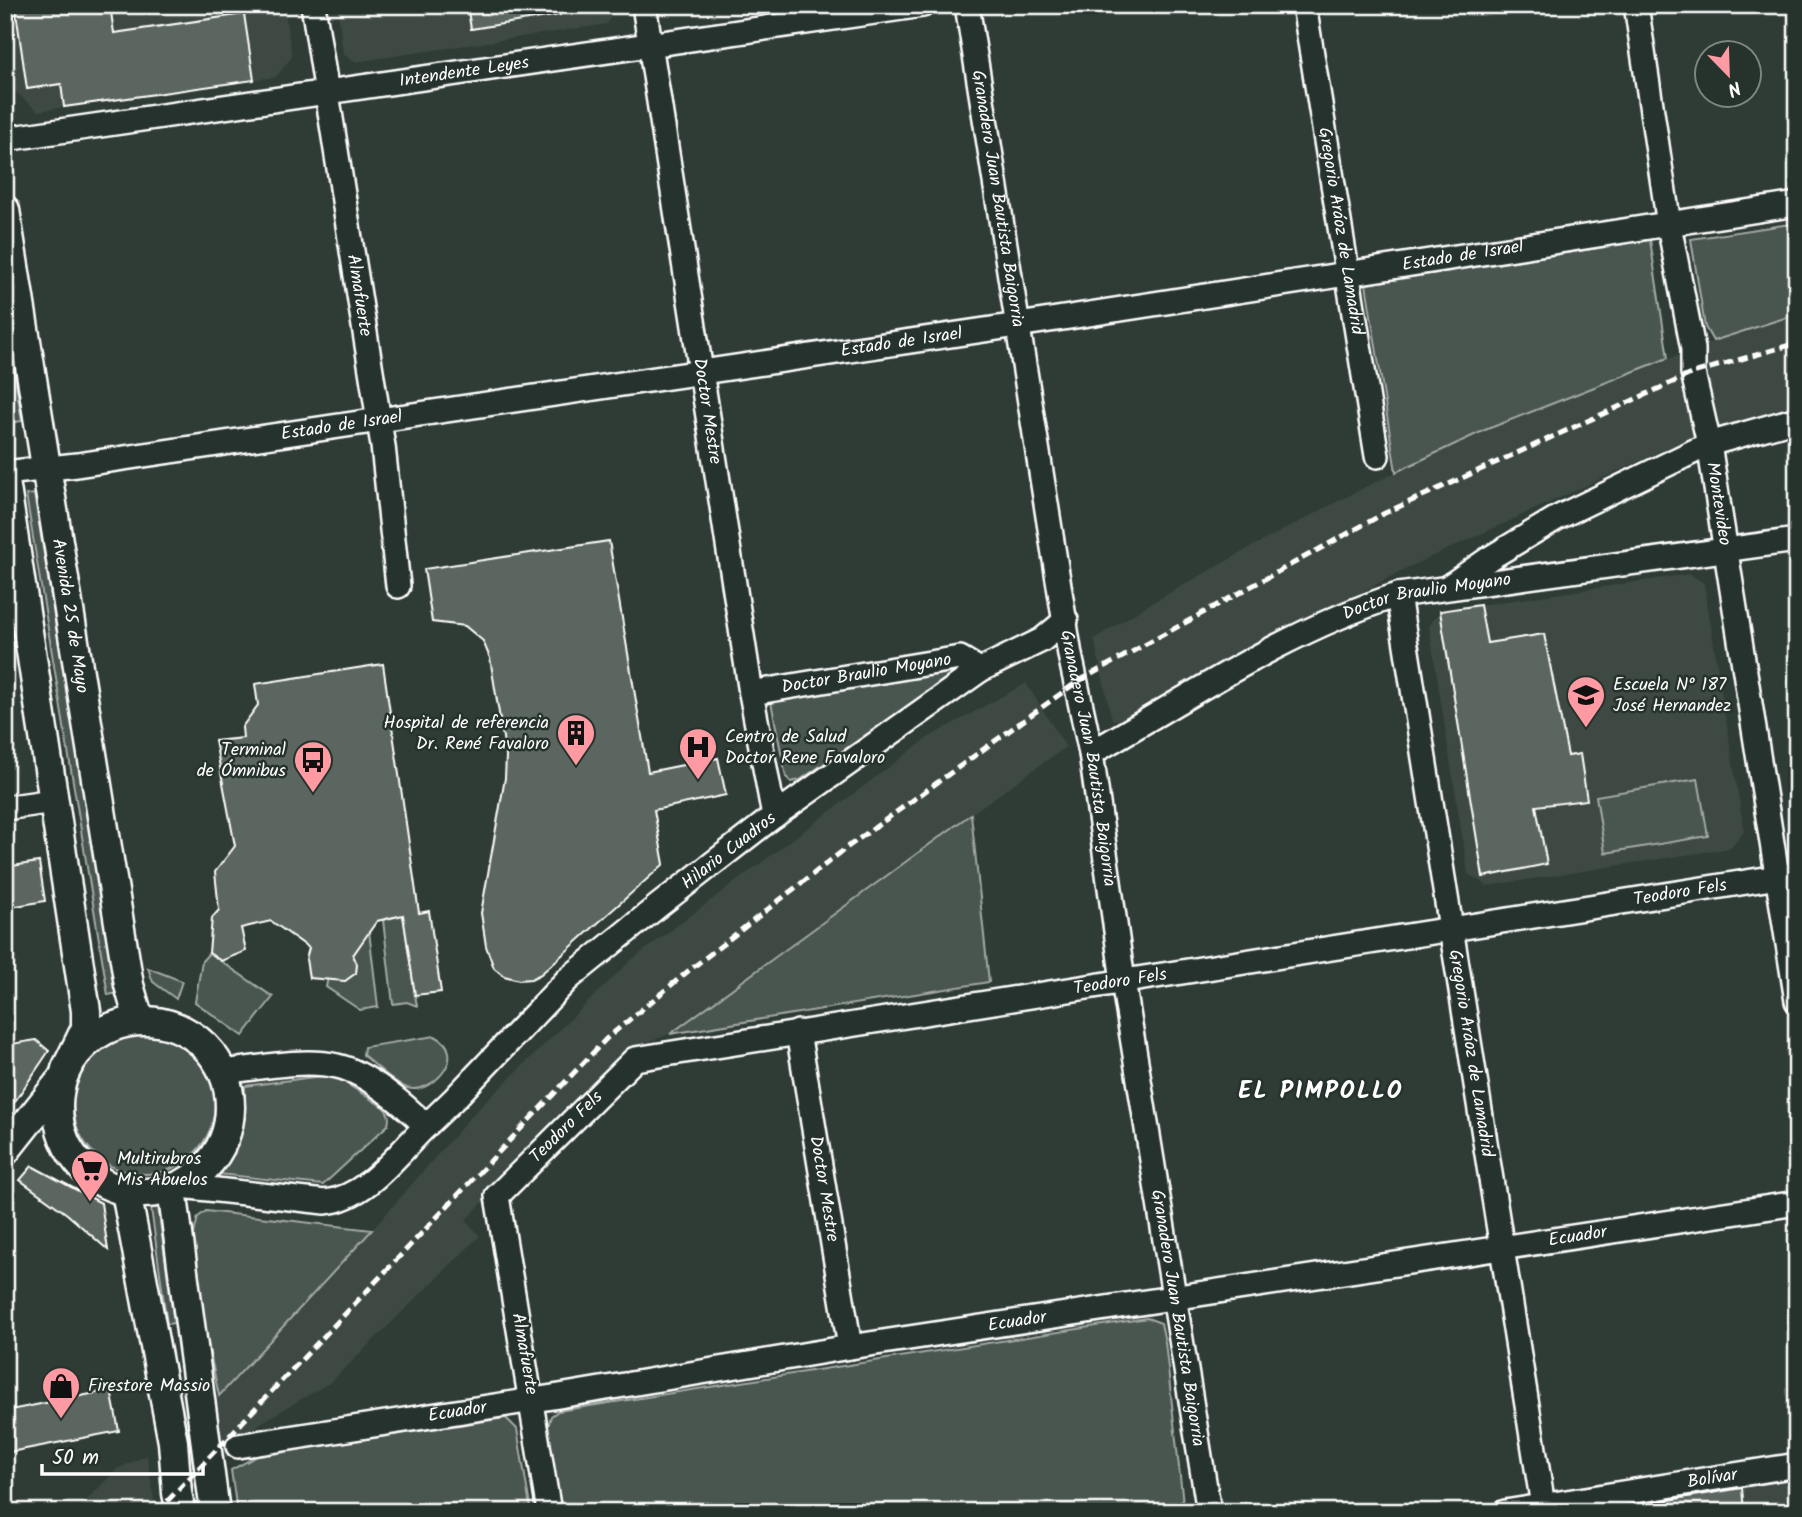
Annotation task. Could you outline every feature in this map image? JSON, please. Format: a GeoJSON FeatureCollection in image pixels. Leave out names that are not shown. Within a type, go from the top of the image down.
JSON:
{"type":"FeatureCollection","features":[{"type":"Feature","properties":{"kind":"main road","name":"Avenida 25 de Mayo"},"geometry":{"type":"LineString","coordinates":[[5,210],[129,985],[139,1020]]}},
{"type":"Feature","properties":{"kind":"main road"},"geometry":{"type":"LineString","coordinates":[[5,481],[86,1011],[86,1028],[65,1072],[60,1087],[57,1107],[59,1126],[76,1162],[91,1176],[126,1192],[149,1194],[176,1187],[205,1169],[218,1152],[227,1133],[231,1113],[230,1092],[224,1072],[212,1053],[195,1037],[175,1026],[158,1021],[139,1020],[117,1025],[97,1035],[79,1049],[65,1072],[7,1147]]}},
{"type":"Feature","properties":{"kind":"main road"},"geometry":{"type":"LineString","coordinates":[[7,1147],[32,1136],[51,1137],[66,1145]]}},
{"type":"Feature","properties":{"kind":"main road"},"geometry":{"type":"LineString","coordinates":[[176,1187],[215,1512]]}},
{"type":"Feature","properties":{"kind":"main road"},"geometry":{"type":"LineString","coordinates":[[126,1192],[173,1442],[181,1512]]}},
{"type":"Feature","properties":{"kind":"street","name":"Almafuerte"},"geometry":{"type":"LineString","coordinates":[[313,5],[378,420],[398,586]]}},
{"type":"Feature","properties":{"kind":"street","name":"Doctor Mestre"},"geometry":{"type":"LineString","coordinates":[[644,5],[751,693],[774,816]]}},
{"type":"Feature","properties":{"kind":"street","name":"Intendente Leyes"},"geometry":{"type":"LineString","coordinates":[[5,139],[923,5]]}},
{"type":"Feature","properties":{"kind":"street","name":"Granadero Juan Bautista Baigorria"},"geometry":{"type":"LineString","coordinates":[[967,5],[1070,655],[1091,753],[1123,981],[1209,1512]]}},
{"type":"Feature","properties":{"kind":"street","name":"Gregorio Aráoz de Lamadrid"},"geometry":{"type":"LineString","coordinates":[[1304,5],[1377,456]]}},
{"type":"Feature","properties":{"kind":"street","name":"Montevideo"},"geometry":{"type":"LineString","coordinates":[[1636,5],[1669,225],[1693,349],[1693,373],[1709,444],[1726,551],[1787,876],[1797,1001]]}},
{"type":"Feature","properties":{"kind":"street","name":"Estado de Israel"},"geometry":{"type":"LineString","coordinates":[[5,473],[48,469],[1018,325],[1797,204]]}},
{"type":"Feature","properties":{"kind":"street"},"geometry":{"type":"LineString","coordinates":[[1445,589],[1557,518],[1709,444],[1797,419]]}},
{"type":"Feature","properties":{"kind":"street","name":"Doctor Braulio Moyano"},"geometry":{"type":"LineString","coordinates":[[1091,753],[1279,645],[1356,608],[1398,595],[1797,540]]}},
{"type":"Feature","properties":{"kind":"street","name":"Gregorio Aráoz de Lamadrid"},"geometry":{"type":"LineString","coordinates":[[1398,595],[1543,1509]]}},
{"type":"Feature","properties":{"kind":"street","name":"Hilario Cuadros"},"geometry":{"type":"LineString","coordinates":[[176,1187],[325,1202],[338,1201],[366,1185],[568,979],[774,816],[981,670],[1042,640],[1066,620]]}},
{"type":"Feature","properties":{"kind":"street","name":"Doctor Braulio Moyano"},"geometry":{"type":"LineString","coordinates":[[751,693],[960,658],[981,670]]}},
{"type":"Feature","properties":{"kind":"street"},"geometry":{"type":"LineString","coordinates":[[5,808],[53,801]]}},
{"type":"Feature","properties":{"kind":"street","name":"Teodoro Fels"},"geometry":{"type":"LineString","coordinates":[[498,1196],[635,1059],[1787,876]]}},
{"type":"Feature","properties":{"kind":"street","name":"Doctor Mestre"},"geometry":{"type":"LineString","coordinates":[[798,1032],[850,1347]]}},
{"type":"Feature","properties":{"kind":"street"},"geometry":{"type":"LineString","coordinates":[[224,1072],[314,1063],[337,1065],[356,1072],[412,1112],[426,1126]]}},
{"type":"Feature","properties":{"kind":"street","name":"Almafuerte"},"geometry":{"type":"LineString","coordinates":[[498,1196],[549,1512]]}},
{"type":"Feature","properties":{"kind":"street","name":"Ecuador"},"geometry":{"type":"LineString","coordinates":[[238,1446],[850,1347],[1797,1203]]}},
{"type":"Feature","properties":{"kind":"street","name":"Bolívar"},"geometry":{"type":"LineString","coordinates":[[1505,1512],[1543,1509],[1797,1465]]}},
{"type":"Feature","properties":{"kind":"shaded area"},"geometry":{"type":"Polygon","coordinates":[[[5,5],[284,5],[292,57],[276,77],[38,111],[15,92],[5,29],[5,5]]]}},
{"type":"Feature","properties":{"kind":"shaded area"},"geometry":{"type":"Polygon","coordinates":[[[337,5],[614,5],[615,8],[607,24],[355,62],[343,54],[337,5]]]}},
{"type":"Feature","properties":{"kind":"shaded area"},"geometry":{"type":"Polygon","coordinates":[[[1797,223],[1797,314],[1713,341],[1705,327],[1691,239],[1797,223]]]}},
{"type":"Feature","properties":{"kind":"shaded area"},"geometry":{"type":"Polygon","coordinates":[[[1650,240],[1668,358],[1485,430],[1396,472],[1366,284],[1650,240]]]}},
{"type":"Feature","properties":{"kind":"shaded area"},"geometry":{"type":"Polygon","coordinates":[[[1797,314],[1797,404],[1679,443],[1407,568],[1127,719],[1112,720],[1094,639],[1148,605],[1365,487],[1485,430],[1736,333],[1797,314]]]}},
{"type":"Feature","properties":{"kind":"shaded area"},"geometry":{"type":"Polygon","coordinates":[[[5,317],[22,421],[15,422],[5,359],[5,317]]]}},
{"type":"Feature","properties":{"kind":"shaded area"},"geometry":{"type":"Polygon","coordinates":[[[34,494],[117,993],[108,995],[26,495],[34,494]]]}},
{"type":"Feature","properties":{"kind":"shaded area","name":"Escuela N° 187 José Hernandez"},"geometry":{"type":"Polygon","coordinates":[[[1690,574],[1704,583],[1744,831],[1731,848],[1487,886],[1468,874],[1429,626],[1440,611],[1690,574]]]}},
{"type":"Feature","properties":{"kind":"shaded area"},"geometry":{"type":"Polygon","coordinates":[[[951,670],[954,675],[800,780],[791,782],[786,777],[771,702],[776,695],[951,670]]]}},
{"type":"Feature","properties":{"kind":"shaded area"},"geometry":{"type":"Polygon","coordinates":[[[1026,683],[1066,747],[670,1034],[628,1050],[466,1220],[480,1236],[331,1382],[259,1424],[225,1459],[212,1402],[372,1230],[472,1115],[630,961],[929,737],[1026,683]]]}},
{"type":"Feature","properties":{"kind":"shaded area"},"geometry":{"type":"Polygon","coordinates":[[[1698,779],[1708,836],[1605,853],[1596,796],[1698,779]]]}},
{"type":"Feature","properties":{"kind":"shaded area"},"geometry":{"type":"Polygon","coordinates":[[[971,814],[989,982],[670,1034],[967,817],[971,814]]]}},
{"type":"Feature","properties":{"kind":"shaded area"},"geometry":{"type":"Polygon","coordinates":[[[403,915],[417,1006],[407,1002],[393,1004],[383,920],[403,915]]]}},
{"type":"Feature","properties":{"kind":"shaded area"},"geometry":{"type":"Polygon","coordinates":[[[369,931],[378,1007],[360,1010],[326,987],[330,968],[345,981],[356,973],[357,964],[352,957],[369,931]]]}},
{"type":"Feature","properties":{"kind":"shaded area"},"geometry":{"type":"Polygon","coordinates":[[[209,953],[273,997],[243,1036],[195,1002],[202,961],[209,953]]]}},
{"type":"Feature","properties":{"kind":"shaded area"},"geometry":{"type":"Polygon","coordinates":[[[148,968],[182,981],[176,999],[153,982],[148,968]]]}},
{"type":"Feature","properties":{"kind":"shaded area"},"geometry":{"type":"Polygon","coordinates":[[[144,1032],[171,1037],[194,1053],[210,1076],[215,1103],[210,1130],[194,1153],[171,1169],[144,1174],[117,1169],[94,1153],[78,1130],[73,1103],[78,1076],[94,1053],[117,1037],[144,1032]]]}},
{"type":"Feature","properties":{"kind":"shaded area"},"geometry":{"type":"Polygon","coordinates":[[[435,1036],[445,1044],[449,1053],[448,1062],[444,1072],[436,1080],[417,1089],[407,1088],[396,1082],[363,1055],[364,1047],[435,1036]]]}},
{"type":"Feature","properties":{"kind":"shaded area"},"geometry":{"type":"Polygon","coordinates":[[[329,1075],[383,1107],[389,1120],[388,1125],[323,1185],[209,1173],[232,1155],[245,1118],[245,1086],[329,1075]]]}},
{"type":"Feature","properties":{"kind":"shaded area"},"geometry":{"type":"Polygon","coordinates":[[[158,1207],[174,1323],[167,1324],[151,1208],[158,1207]]]}},
{"type":"Feature","properties":{"kind":"shaded area"},"geometry":{"type":"Polygon","coordinates":[[[206,1211],[372,1230],[219,1396],[204,1324],[193,1238],[198,1217],[206,1211]]]}},
{"type":"Feature","properties":{"kind":"shaded area"},"geometry":{"type":"Polygon","coordinates":[[[1147,1318],[1161,1323],[1165,1342],[1184,1512],[560,1512],[545,1437],[551,1416],[558,1411],[1147,1318]]]}},
{"type":"Feature","properties":{"kind":"shaded area"},"geometry":{"type":"Polygon","coordinates":[[[506,1418],[517,1429],[531,1512],[237,1512],[231,1470],[268,1450],[299,1449],[506,1418]]]}},
{"type":"Feature","properties":{"kind":"shaded area"},"geometry":{"type":"Polygon","coordinates":[[[147,1455],[156,1512],[75,1512],[117,1469],[147,1455]]]}},
{"type":"Feature","properties":{"kind":"shaded area"},"geometry":{"type":"Polygon","coordinates":[[[1797,1477],[1797,1512],[1576,1512],[1665,1498],[1797,1477]]]}},
{"type":"Feature","properties":{"kind":"building"},"geometry":{"type":"Polygon","coordinates":[[[15,5],[110,5],[114,33],[244,14],[254,80],[64,107],[61,84],[27,89],[15,5]]]}},
{"type":"Feature","properties":{"kind":"building"},"geometry":{"type":"Polygon","coordinates":[[[467,5],[559,5],[560,15],[471,29],[467,5]]]}},
{"type":"Feature","properties":{"kind":"building","name":"Hospital de referencia Dr. René Favaloro"},"geometry":{"type":"Polygon","coordinates":[[[609,541],[648,772],[718,758],[726,795],[654,810],[664,864],[541,974],[531,979],[519,980],[504,976],[494,968],[486,946],[481,913],[505,778],[506,756],[490,658],[483,641],[465,626],[432,622],[424,569],[609,541]]]}},
{"type":"Feature","properties":{"kind":"building","name":"Escuela N° 187 José Hernandez"},"geometry":{"type":"Polygon","coordinates":[[[1480,605],[1487,643],[1544,634],[1568,756],[1580,754],[1587,800],[1536,806],[1547,864],[1483,877],[1440,611],[1480,605]]]}},
{"type":"Feature","properties":{"kind":"building","name":"Terminal de Ómnibus"},"geometry":{"type":"Polygon","coordinates":[[[383,664],[419,913],[429,911],[441,992],[415,995],[403,915],[377,921],[353,955],[357,964],[356,973],[345,981],[309,978],[306,959],[309,948],[271,921],[241,928],[246,951],[221,961],[209,953],[212,918],[219,910],[215,872],[235,846],[215,741],[243,738],[242,727],[258,705],[255,684],[383,664]]]}},
{"type":"Feature","properties":{"kind":"building"},"geometry":{"type":"Polygon","coordinates":[[[39,862],[45,901],[5,908],[5,867],[39,862]]]}},
{"type":"Feature","properties":{"kind":"building"},"geometry":{"type":"Polygon","coordinates":[[[36,1040],[49,1051],[5,1116],[5,1045],[36,1040]]]}},
{"type":"Feature","properties":{"kind":"building"},"geometry":{"type":"Polygon","coordinates":[[[32,1166],[101,1203],[108,1250],[67,1214],[20,1180],[32,1166]]]}},
{"type":"Feature","properties":{"kind":"building","name":"Firestore Massio"},"geometry":{"type":"Polygon","coordinates":[[[111,1390],[119,1431],[5,1453],[5,1411],[111,1390]]]}},
{"type":"Feature","properties":{"kind":"building"},"geometry":{"type":"Polygon","coordinates":[[[1742,1488],[1744,1512],[1640,1512],[1639,1505],[1742,1488]]]}},
{"type":"Feature","properties":{"kind":"railway"},"geometry":{"type":"LineString","coordinates":[[157,1512],[606,1039],[849,846],[1077,682],[1385,513],[1693,373],[1797,343]]}},
{"type":"Feature","properties":{"kind":"place","name":"Escuela N° 187 José Hernandez"},"geometry":{"type":"Point","coordinates":[1586,729]}},
{"type":"Feature","properties":{"kind":"place","name":"Hospital de referencia Dr. René Favaloro"},"geometry":{"type":"Point","coordinates":[576,767]}},
{"type":"Feature","properties":{"kind":"place","name":"Centro de Salud Doctor Rene Favaloro"},"geometry":{"type":"Point","coordinates":[698,781]}},
{"type":"Feature","properties":{"kind":"place","name":"Terminal de Ómnibus"},"geometry":{"type":"Point","coordinates":[313,794]}},
{"type":"Feature","properties":{"kind":"place","name":"Multirubros Mis Abuelos"},"geometry":{"type":"Point","coordinates":[90,1203]}},
{"type":"Feature","properties":{"kind":"place","name":"Firestore Massio"},"geometry":{"type":"Point","coordinates":[61,1420]}},
{"type":"Feature","properties":{"kind":"district","name":"EL PIMPOLLO"},"geometry":{"type":"Point","coordinates":[1321,1091]}}]}
